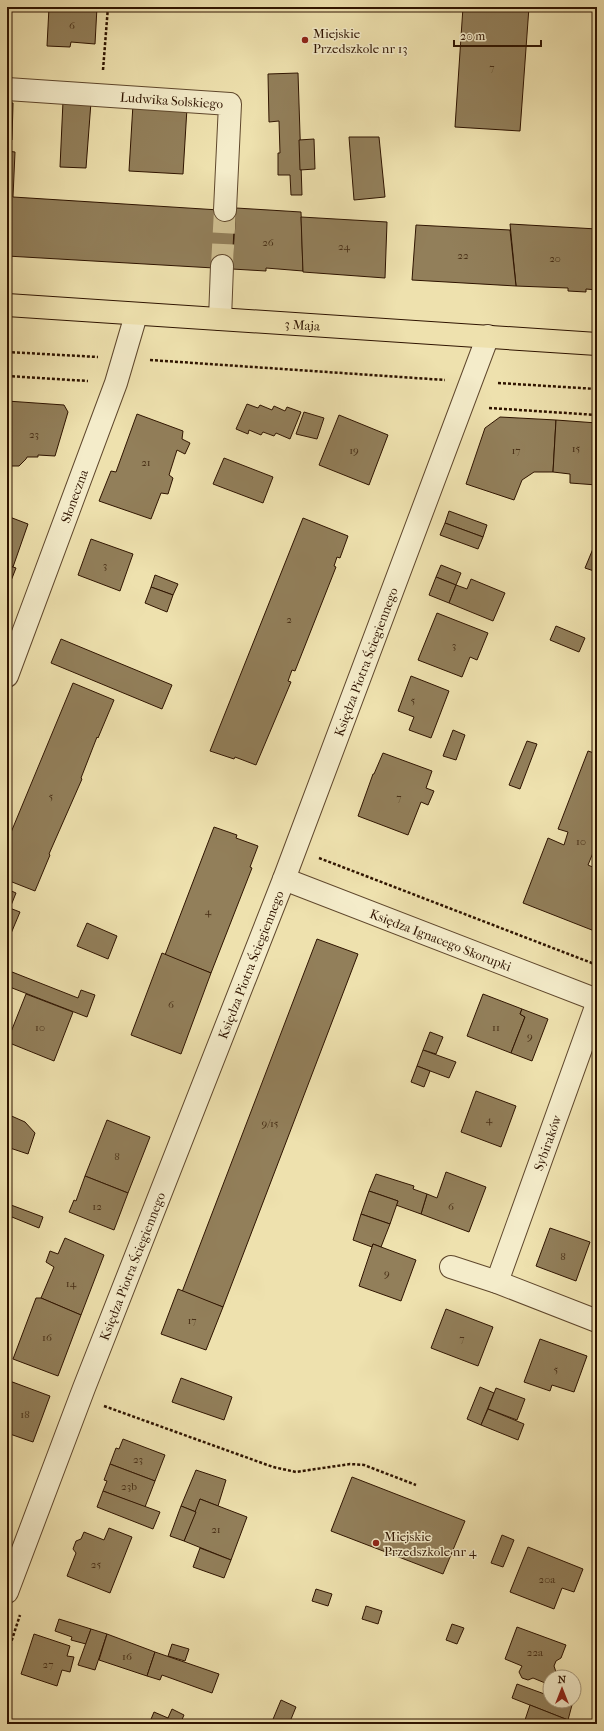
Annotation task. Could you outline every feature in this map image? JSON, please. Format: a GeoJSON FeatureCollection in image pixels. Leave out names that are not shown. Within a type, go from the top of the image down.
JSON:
{"type":"FeatureCollection","features":[{"type":"Feature","properties":{"kind":"main road","name":"3 Maja"},"geometry":{"type":"LineString","coordinates":[[7,305],[136,315],[220,319],[597,344]]}},
{"type":"Feature","properties":{"kind":"street","name":"Ludwika Solskiego"},"geometry":{"type":"LineString","coordinates":[[7,89],[230,104],[225,210]]}},
{"type":"Feature","properties":{"kind":"street"},"geometry":{"type":"LineString","coordinates":[[220,319],[222,266]]}},
{"type":"Feature","properties":{"kind":"street","name":"Słoneczna"},"geometry":{"type":"LineString","coordinates":[[7,676],[116,383],[136,315]]}},
{"type":"Feature","properties":{"kind":"street","name":"Księdza Piotra Ściegiennego"},"geometry":{"type":"LineString","coordinates":[[7,1592],[10,1570],[84,1388],[284,879],[488,336]]}},
{"type":"Feature","properties":{"kind":"street","name":"Księdza Ignacego Skorupki"},"geometry":{"type":"LineString","coordinates":[[284,879],[597,1000]]}},
{"type":"Feature","properties":{"kind":"street","name":"Sybiraków"},"geometry":{"type":"LineString","coordinates":[[497,1282],[597,1004]]}},
{"type":"Feature","properties":{"kind":"street"},"geometry":{"type":"LineString","coordinates":[[451,1267],[497,1282],[597,1321]]}},
{"type":"Feature","properties":{"kind":"path"},"geometry":{"type":"LineString","coordinates":[[102,95],[108,7]]}},
{"type":"Feature","properties":{"kind":"path"},"geometry":{"type":"LineString","coordinates":[[7,352],[105,357]]}},
{"type":"Feature","properties":{"kind":"path"},"geometry":{"type":"LineString","coordinates":[[150,360],[597,389]]}},
{"type":"Feature","properties":{"kind":"path"},"geometry":{"type":"LineString","coordinates":[[7,376],[90,382]]}},
{"type":"Feature","properties":{"kind":"path"},"geometry":{"type":"LineString","coordinates":[[484,408],[597,415]]}},
{"type":"Feature","properties":{"kind":"path"},"geometry":{"type":"LineString","coordinates":[[318,858],[597,965]]}},
{"type":"Feature","properties":{"kind":"path"},"geometry":{"type":"LineString","coordinates":[[101,1405],[273,1467],[296,1472],[350,1464],[364,1465],[416,1485]]}},
{"type":"Feature","properties":{"kind":"path"},"geometry":{"type":"LineString","coordinates":[[7,1655],[22,1610]]}},
{"type":"Feature","properties":{"kind":"building"},"geometry":{"type":"Polygon","coordinates":[[[49,7],[97,7],[95,44],[71,42],[70,47],[47,46],[49,7]]]}},
{"type":"Feature","properties":{"kind":"building"},"geometry":{"type":"Polygon","coordinates":[[[463,7],[529,7],[520,131],[455,127],[463,7]]]}},
{"type":"Feature","properties":{"kind":"building"},"geometry":{"type":"Polygon","coordinates":[[[298,73],[302,195],[291,195],[290,175],[278,175],[278,153],[280,153],[279,121],[269,122],[268,74],[298,73]]]}},
{"type":"Feature","properties":{"kind":"building"},"geometry":{"type":"Polygon","coordinates":[[[63,101],[91,102],[86,168],[60,167],[63,101]]]}},
{"type":"Feature","properties":{"kind":"building"},"geometry":{"type":"Polygon","coordinates":[[[7,103],[13,103],[12,140],[7,140],[7,103]]]}},
{"type":"Feature","properties":{"kind":"building"},"geometry":{"type":"Polygon","coordinates":[[[133,104],[187,108],[183,174],[129,171],[133,104]]]}},
{"type":"Feature","properties":{"kind":"building"},"geometry":{"type":"Polygon","coordinates":[[[349,137],[379,137],[385,197],[354,200],[349,137]]]}},
{"type":"Feature","properties":{"kind":"building"},"geometry":{"type":"Polygon","coordinates":[[[314,139],[315,169],[300,170],[299,140],[314,139]]]}},
{"type":"Feature","properties":{"kind":"building"},"geometry":{"type":"Polygon","coordinates":[[[7,151],[15,152],[13,197],[235,211],[232,267],[214,268],[7,256],[7,151]]]}},
{"type":"Feature","properties":{"kind":"building"},"geometry":{"type":"Polygon","coordinates":[[[236,208],[301,212],[303,271],[266,268],[266,271],[232,269],[236,208]]]}},
{"type":"Feature","properties":{"kind":"building"},"geometry":{"type":"Polygon","coordinates":[[[301,217],[387,222],[385,278],[303,272],[301,217]]]}},
{"type":"Feature","properties":{"kind":"building"},"geometry":{"type":"Polygon","coordinates":[[[510,224],[597,229],[597,290],[586,289],[586,292],[568,291],[568,288],[516,286],[510,224]]]}},
{"type":"Feature","properties":{"kind":"building"},"geometry":{"type":"Polygon","coordinates":[[[416,225],[510,230],[516,286],[412,280],[416,225]]]}},
{"type":"Feature","properties":{"kind":"building"},"geometry":{"type":"Polygon","coordinates":[[[7,401],[64,405],[68,412],[55,456],[38,455],[38,457],[27,457],[19,466],[7,466],[7,401]]]}},
{"type":"Feature","properties":{"kind":"building"},"geometry":{"type":"Polygon","coordinates":[[[247,404],[258,408],[260,405],[272,410],[274,406],[285,411],[287,407],[301,412],[290,439],[276,433],[274,436],[263,432],[261,435],[249,430],[248,434],[236,429],[247,404]]]}},
{"type":"Feature","properties":{"kind":"building"},"geometry":{"type":"Polygon","coordinates":[[[304,412],[324,418],[317,439],[296,434],[304,412]]]}},
{"type":"Feature","properties":{"kind":"building"},"geometry":{"type":"Polygon","coordinates":[[[137,414],[183,431],[182,439],[190,443],[185,454],[177,450],[169,475],[173,478],[168,494],[161,493],[151,519],[99,501],[111,471],[116,472],[137,414]]]}},
{"type":"Feature","properties":{"kind":"building"},"geometry":{"type":"Polygon","coordinates":[[[339,415],[388,435],[369,485],[319,465],[339,415]]]}},
{"type":"Feature","properties":{"kind":"building"},"geometry":{"type":"Polygon","coordinates":[[[500,417],[556,420],[553,472],[534,472],[522,480],[514,500],[466,484],[485,428],[500,417]]]}},
{"type":"Feature","properties":{"kind":"building"},"geometry":{"type":"Polygon","coordinates":[[[556,420],[597,423],[597,485],[570,483],[570,474],[553,472],[556,420]]]}},
{"type":"Feature","properties":{"kind":"building"},"geometry":{"type":"Polygon","coordinates":[[[224,458],[273,477],[263,503],[213,484],[224,458]]]}},
{"type":"Feature","properties":{"kind":"building"},"geometry":{"type":"Polygon","coordinates":[[[449,511],[487,525],[483,537],[445,523],[449,511]]]}},
{"type":"Feature","properties":{"kind":"building"},"geometry":{"type":"Polygon","coordinates":[[[7,516],[28,524],[13,567],[7,565],[7,516]]]}},
{"type":"Feature","properties":{"kind":"building"},"geometry":{"type":"Polygon","coordinates":[[[303,518],[348,536],[340,558],[337,557],[334,566],[336,567],[295,671],[292,670],[288,681],[291,682],[256,765],[235,757],[234,759],[210,751],[303,518]]]}},
{"type":"Feature","properties":{"kind":"building"},"geometry":{"type":"Polygon","coordinates":[[[445,523],[483,537],[478,549],[440,535],[445,523]]]}},
{"type":"Feature","properties":{"kind":"building"},"geometry":{"type":"Polygon","coordinates":[[[91,539],[133,554],[120,591],[78,575],[91,539]]]}},
{"type":"Feature","properties":{"kind":"building"},"geometry":{"type":"Polygon","coordinates":[[[597,539],[597,572],[585,568],[597,539]]]}},
{"type":"Feature","properties":{"kind":"building"},"geometry":{"type":"Polygon","coordinates":[[[7,565],[16,568],[7,591],[7,565]]]}},
{"type":"Feature","properties":{"kind":"building"},"geometry":{"type":"Polygon","coordinates":[[[441,565],[461,573],[456,585],[436,577],[441,565]]]}},
{"type":"Feature","properties":{"kind":"building"},"geometry":{"type":"Polygon","coordinates":[[[155,575],[178,584],[173,595],[151,587],[155,575]]]}},
{"type":"Feature","properties":{"kind":"building"},"geometry":{"type":"Polygon","coordinates":[[[436,577],[456,585],[449,603],[429,595],[436,577]]]}},
{"type":"Feature","properties":{"kind":"building"},"geometry":{"type":"Polygon","coordinates":[[[471,579],[505,593],[493,621],[449,603],[456,585],[467,589],[471,579]]]}},
{"type":"Feature","properties":{"kind":"building"},"geometry":{"type":"Polygon","coordinates":[[[151,587],[173,595],[167,612],[145,603],[151,587]]]}},
{"type":"Feature","properties":{"kind":"building"},"geometry":{"type":"Polygon","coordinates":[[[437,613],[488,633],[477,660],[470,657],[462,677],[418,660],[437,613]]]}},
{"type":"Feature","properties":{"kind":"building"},"geometry":{"type":"Polygon","coordinates":[[[556,626],[585,638],[579,652],[550,640],[556,626]]]}},
{"type":"Feature","properties":{"kind":"building"},"geometry":{"type":"Polygon","coordinates":[[[61,639],[172,685],[162,709],[51,663],[61,639]]]}},
{"type":"Feature","properties":{"kind":"building"},"geometry":{"type":"Polygon","coordinates":[[[411,676],[449,691],[431,738],[409,730],[414,717],[398,711],[411,676]]]}},
{"type":"Feature","properties":{"kind":"building"},"geometry":{"type":"Polygon","coordinates":[[[73,683],[114,700],[98,738],[97,737],[81,778],[82,779],[49,854],[50,855],[35,891],[7,880],[7,842],[73,683]]]}},
{"type":"Feature","properties":{"kind":"building"},"geometry":{"type":"Polygon","coordinates":[[[453,730],[465,735],[456,760],[443,756],[453,730]]]}},
{"type":"Feature","properties":{"kind":"building"},"geometry":{"type":"Polygon","coordinates":[[[527,741],[537,744],[520,789],[509,785],[527,741]]]}},
{"type":"Feature","properties":{"kind":"building"},"geometry":{"type":"Polygon","coordinates":[[[588,751],[597,754],[597,843],[588,865],[597,869],[597,932],[523,903],[548,838],[564,845],[568,832],[558,829],[588,751]]]}},
{"type":"Feature","properties":{"kind":"building"},"geometry":{"type":"Polygon","coordinates":[[[383,753],[432,771],[426,788],[434,791],[428,805],[421,802],[408,835],[358,816],[373,774],[383,753]]]}},
{"type":"Feature","properties":{"kind":"building"},"geometry":{"type":"Polygon","coordinates":[[[214,827],[237,835],[236,838],[258,846],[250,867],[252,868],[211,973],[165,955],[214,827]]]}},
{"type":"Feature","properties":{"kind":"building"},"geometry":{"type":"Polygon","coordinates":[[[7,889],[16,893],[10,908],[7,907],[7,889]]]}},
{"type":"Feature","properties":{"kind":"building"},"geometry":{"type":"Polygon","coordinates":[[[7,907],[20,912],[7,943],[7,907]]]}},
{"type":"Feature","properties":{"kind":"building"},"geometry":{"type":"Polygon","coordinates":[[[87,923],[117,936],[108,959],[77,946],[87,923]]]}},
{"type":"Feature","properties":{"kind":"building"},"geometry":{"type":"Polygon","coordinates":[[[317,939],[358,954],[223,1307],[182,1292],[317,939]]]}},
{"type":"Feature","properties":{"kind":"building"},"geometry":{"type":"Polygon","coordinates":[[[162,953],[211,973],[181,1054],[131,1035],[162,953]]]}},
{"type":"Feature","properties":{"kind":"building"},"geometry":{"type":"Polygon","coordinates":[[[7,970],[78,998],[81,990],[95,995],[87,1017],[7,986],[7,970]]]}},
{"type":"Feature","properties":{"kind":"building"},"geometry":{"type":"Polygon","coordinates":[[[26,994],[73,1012],[54,1061],[7,1042],[26,994]]]}},
{"type":"Feature","properties":{"kind":"building"},"geometry":{"type":"Polygon","coordinates":[[[483,994],[522,1009],[520,1014],[525,1017],[511,1053],[467,1036],[483,994]]]}},
{"type":"Feature","properties":{"kind":"building"},"geometry":{"type":"Polygon","coordinates":[[[522,1009],[548,1019],[532,1061],[511,1053],[525,1017],[520,1014],[522,1009]]]}},
{"type":"Feature","properties":{"kind":"building"},"geometry":{"type":"Polygon","coordinates":[[[430,1032],[443,1037],[436,1054],[423,1050],[430,1032]]]}},
{"type":"Feature","properties":{"kind":"building"},"geometry":{"type":"Polygon","coordinates":[[[423,1050],[456,1062],[449,1078],[417,1066],[423,1050]]]}},
{"type":"Feature","properties":{"kind":"building"},"geometry":{"type":"Polygon","coordinates":[[[417,1066],[430,1071],[424,1087],[411,1082],[417,1066]]]}},
{"type":"Feature","properties":{"kind":"building"},"geometry":{"type":"Polygon","coordinates":[[[476,1091],[516,1106],[501,1147],[461,1132],[476,1091]]]}},
{"type":"Feature","properties":{"kind":"building"},"geometry":{"type":"Polygon","coordinates":[[[7,1114],[25,1122],[35,1133],[28,1154],[7,1147],[7,1114]]]}},
{"type":"Feature","properties":{"kind":"building"},"geometry":{"type":"Polygon","coordinates":[[[107,1120],[150,1137],[128,1193],[85,1176],[107,1120]]]}},
{"type":"Feature","properties":{"kind":"building"},"geometry":{"type":"Polygon","coordinates":[[[446,1172],[486,1187],[469,1232],[421,1214],[427,1194],[437,1198],[446,1172]]]}},
{"type":"Feature","properties":{"kind":"building"},"geometry":{"type":"Polygon","coordinates":[[[376,1174],[414,1186],[413,1189],[427,1194],[421,1214],[396,1205],[398,1201],[369,1191],[376,1174]]]}},
{"type":"Feature","properties":{"kind":"building"},"geometry":{"type":"Polygon","coordinates":[[[85,1176],[128,1193],[114,1230],[69,1212],[74,1200],[76,1201],[85,1176]]]}},
{"type":"Feature","properties":{"kind":"building"},"geometry":{"type":"Polygon","coordinates":[[[369,1191],[398,1201],[390,1224],[361,1214],[369,1191]]]}},
{"type":"Feature","properties":{"kind":"building"},"geometry":{"type":"Polygon","coordinates":[[[11,1205],[43,1217],[39,1228],[7,1215],[11,1205]]]}},
{"type":"Feature","properties":{"kind":"building"},"geometry":{"type":"Polygon","coordinates":[[[361,1214],[390,1224],[381,1247],[373,1244],[372,1247],[353,1240],[361,1214]]]}},
{"type":"Feature","properties":{"kind":"building"},"geometry":{"type":"Polygon","coordinates":[[[550,1228],[590,1242],[576,1281],[536,1266],[550,1228]]]}},
{"type":"Feature","properties":{"kind":"building"},"geometry":{"type":"Polygon","coordinates":[[[65,1238],[104,1255],[81,1315],[41,1298],[54,1267],[46,1262],[50,1251],[58,1254],[65,1238]]]}},
{"type":"Feature","properties":{"kind":"building"},"geometry":{"type":"Polygon","coordinates":[[[373,1244],[416,1260],[401,1301],[359,1286],[373,1244]]]}},
{"type":"Feature","properties":{"kind":"building"},"geometry":{"type":"Polygon","coordinates":[[[178,1289],[223,1307],[206,1350],[161,1334],[178,1289]]]}},
{"type":"Feature","properties":{"kind":"building"},"geometry":{"type":"Polygon","coordinates":[[[36,1298],[41,1298],[81,1315],[58,1376],[13,1359],[36,1298]]]}},
{"type":"Feature","properties":{"kind":"building"},"geometry":{"type":"Polygon","coordinates":[[[446,1309],[493,1327],[478,1366],[431,1348],[446,1309]]]}},
{"type":"Feature","properties":{"kind":"building"},"geometry":{"type":"Polygon","coordinates":[[[540,1339],[587,1356],[574,1392],[552,1385],[550,1391],[524,1382],[540,1339]]]}},
{"type":"Feature","properties":{"kind":"building"},"geometry":{"type":"Polygon","coordinates":[[[181,1378],[232,1397],[224,1420],[172,1402],[181,1378]]]}},
{"type":"Feature","properties":{"kind":"building"},"geometry":{"type":"Polygon","coordinates":[[[7,1380],[50,1396],[33,1442],[7,1433],[7,1380]]]}},
{"type":"Feature","properties":{"kind":"building"},"geometry":{"type":"Polygon","coordinates":[[[480,1387],[494,1393],[481,1425],[467,1419],[480,1387]]]}},
{"type":"Feature","properties":{"kind":"building"},"geometry":{"type":"Polygon","coordinates":[[[496,1388],[525,1399],[517,1420],[488,1409],[496,1388]]]}},
{"type":"Feature","properties":{"kind":"building"},"geometry":{"type":"Polygon","coordinates":[[[488,1409],[524,1424],[518,1440],[481,1425],[488,1409]]]}},
{"type":"Feature","properties":{"kind":"building"},"geometry":{"type":"Polygon","coordinates":[[[123,1439],[165,1455],[155,1481],[110,1464],[116,1448],[119,1449],[123,1439]]]}},
{"type":"Feature","properties":{"kind":"building"},"geometry":{"type":"Polygon","coordinates":[[[110,1464],[155,1481],[145,1507],[103,1491],[107,1481],[104,1480],[110,1464]]]}},
{"type":"Feature","properties":{"kind":"building"},"geometry":{"type":"Polygon","coordinates":[[[196,1470],[226,1480],[218,1506],[200,1499],[196,1512],[181,1506],[196,1470]]]}},
{"type":"Feature","properties":{"kind":"building"},"geometry":{"type":"Polygon","coordinates":[[[352,1477],[465,1521],[443,1574],[331,1531],[352,1477]]]}},
{"type":"Feature","properties":{"kind":"building"},"geometry":{"type":"Polygon","coordinates":[[[103,1491],[160,1512],[153,1529],[97,1507],[103,1491]]]}},
{"type":"Feature","properties":{"kind":"building"},"geometry":{"type":"Polygon","coordinates":[[[200,1499],[247,1517],[231,1560],[184,1541],[200,1499]]]}},
{"type":"Feature","properties":{"kind":"building"},"geometry":{"type":"Polygon","coordinates":[[[181,1506],[196,1512],[184,1541],[170,1536],[181,1506]]]}},
{"type":"Feature","properties":{"kind":"building"},"geometry":{"type":"Polygon","coordinates":[[[109,1528],[132,1537],[110,1593],[67,1576],[76,1553],[73,1549],[76,1541],[81,1539],[84,1532],[104,1540],[109,1528]]]}},
{"type":"Feature","properties":{"kind":"building"},"geometry":{"type":"Polygon","coordinates":[[[502,1535],[514,1540],[503,1567],[491,1563],[502,1535]]]}},
{"type":"Feature","properties":{"kind":"building"},"geometry":{"type":"Polygon","coordinates":[[[528,1547],[583,1569],[574,1592],[562,1588],[554,1609],[510,1592],[528,1547]]]}},
{"type":"Feature","properties":{"kind":"building"},"geometry":{"type":"Polygon","coordinates":[[[200,1548],[231,1560],[224,1578],[193,1567],[200,1548]]]}},
{"type":"Feature","properties":{"kind":"building"},"geometry":{"type":"Polygon","coordinates":[[[316,1589],[332,1594],[328,1606],[312,1601],[316,1589]]]}},
{"type":"Feature","properties":{"kind":"building"},"geometry":{"type":"Polygon","coordinates":[[[366,1606],[382,1611],[378,1624],[362,1619],[366,1606]]]}},
{"type":"Feature","properties":{"kind":"building"},"geometry":{"type":"Polygon","coordinates":[[[59,1619],[91,1629],[86,1644],[71,1640],[72,1637],[55,1631],[59,1619]]]}},
{"type":"Feature","properties":{"kind":"building"},"geometry":{"type":"Polygon","coordinates":[[[452,1624],[464,1628],[457,1644],[446,1640],[452,1624]]]}},
{"type":"Feature","properties":{"kind":"building"},"geometry":{"type":"Polygon","coordinates":[[[517,1627],[566,1645],[561,1658],[556,1661],[554,1666],[555,1669],[542,1669],[542,1682],[533,1678],[528,1680],[522,1678],[519,1672],[522,1666],[505,1659],[517,1627]]]}},
{"type":"Feature","properties":{"kind":"building"},"geometry":{"type":"Polygon","coordinates":[[[91,1629],[107,1634],[95,1670],[78,1665],[91,1629]]]}},
{"type":"Feature","properties":{"kind":"building"},"geometry":{"type":"Polygon","coordinates":[[[34,1634],[70,1646],[67,1656],[74,1657],[70,1672],[62,1670],[57,1686],[21,1674],[34,1634]]]}},
{"type":"Feature","properties":{"kind":"building"},"geometry":{"type":"Polygon","coordinates":[[[107,1634],[155,1652],[147,1676],[99,1660],[107,1634]]]}},
{"type":"Feature","properties":{"kind":"building"},"geometry":{"type":"Polygon","coordinates":[[[172,1644],[189,1649],[185,1661],[168,1656],[172,1644]]]}},
{"type":"Feature","properties":{"kind":"building"},"geometry":{"type":"Polygon","coordinates":[[[155,1652],[219,1674],[212,1693],[162,1675],[160,1680],[147,1676],[155,1652]]]}},
{"type":"Feature","properties":{"kind":"building"},"geometry":{"type":"Polygon","coordinates":[[[517,1684],[542,1693],[542,1709],[571,1709],[568,1720],[512,1698],[517,1684]]]}},
{"type":"Feature","properties":{"kind":"building"},"geometry":{"type":"Polygon","coordinates":[[[281,1700],[296,1707],[289,1724],[271,1724],[281,1700]]]}},
{"type":"Feature","properties":{"kind":"building"},"geometry":{"type":"Polygon","coordinates":[[[530,1705],[568,1720],[566,1724],[535,1724],[525,1720],[530,1705]]]}},
{"type":"Feature","properties":{"kind":"building"},"geometry":{"type":"Polygon","coordinates":[[[172,1709],[184,1715],[181,1722],[185,1724],[149,1724],[154,1712],[168,1718],[172,1709]]]}},
{"type":"Feature","properties":{"kind":"tunnel"},"geometry":{"type":"LineString","coordinates":[[222,266],[225,210]]}},
{"type":"Feature","properties":{"kind":"place","name":"Miejskie Przedszkole nr 13"},"geometry":{"type":"Point","coordinates":[305,40]}},
{"type":"Feature","properties":{"kind":"place","name":"Miejskie Przedszkole nr 4"},"geometry":{"type":"Point","coordinates":[376,1543]}}]}
